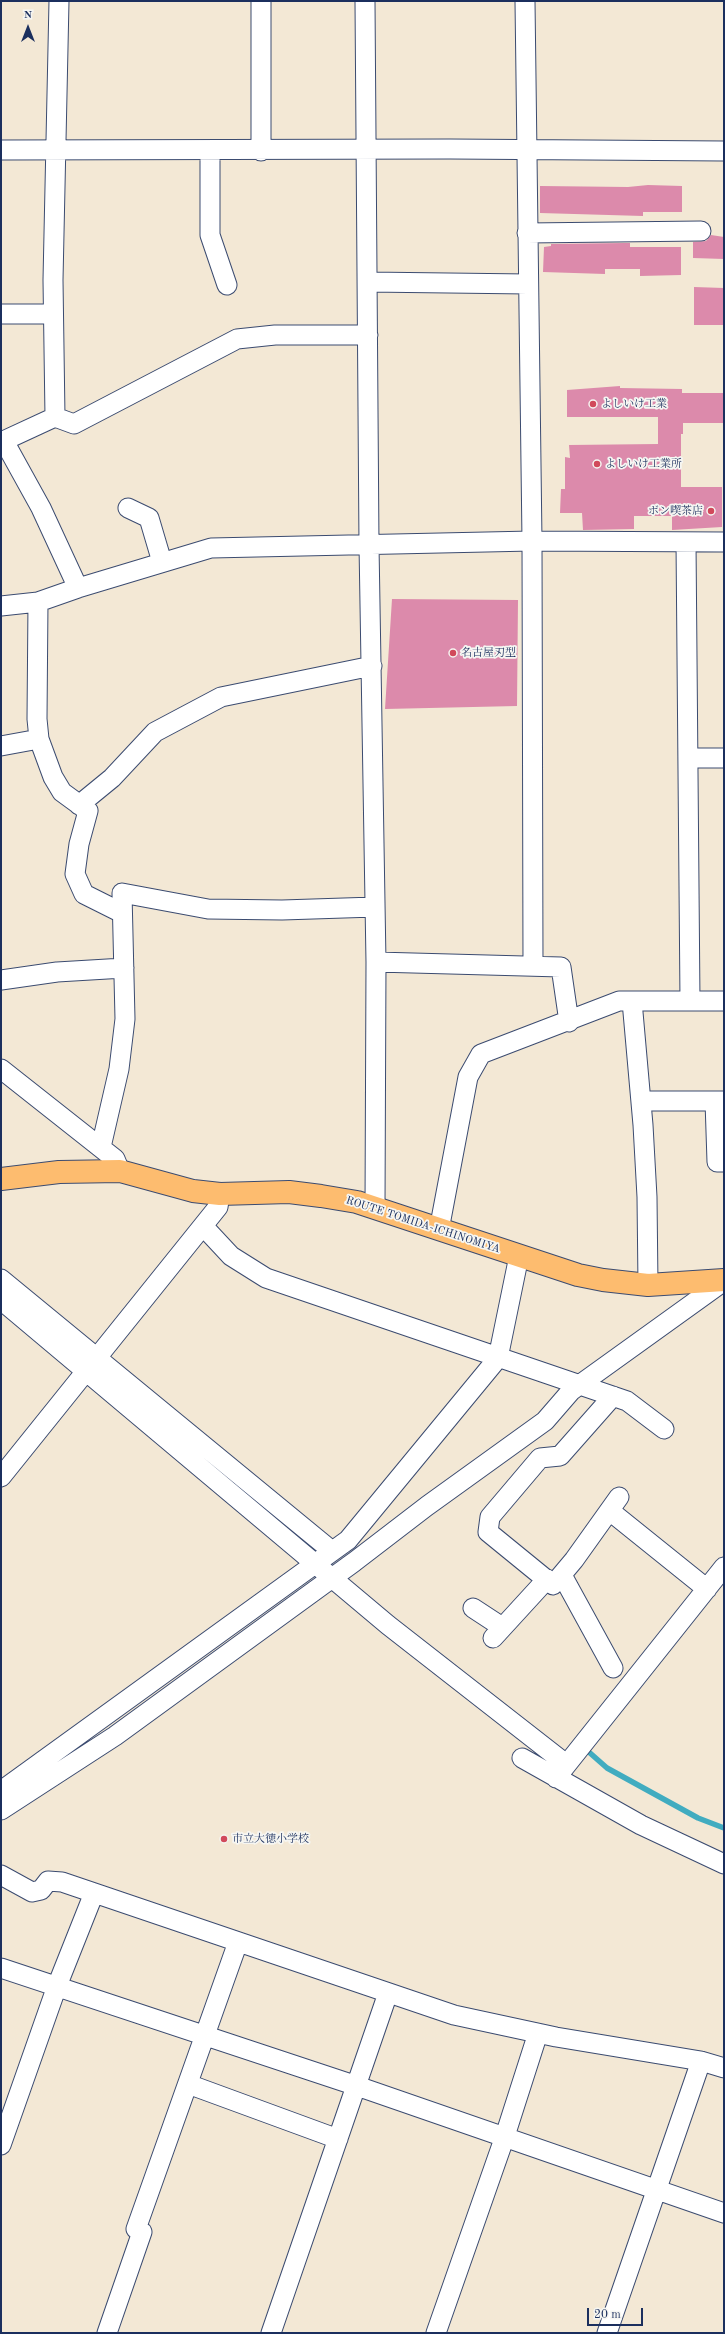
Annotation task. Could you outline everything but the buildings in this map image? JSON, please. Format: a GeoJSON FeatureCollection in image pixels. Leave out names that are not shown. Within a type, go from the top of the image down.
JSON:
{"type":"FeatureCollection","features":[{"type":"Feature","properties":{"kind":"main road","name":"ROUTE TOMIDA-ICHINOMIYA"},"geometry":{"type":"LineString","coordinates":[[1,1179],[59,1172],[120,1172],[193,1191],[220,1194],[289,1192],[357,1202],[578,1275],[602,1280],[648,1285],[724,1280]]}},
{"type":"Feature","properties":{"kind":"street"},"geometry":{"type":"LineString","coordinates":[[55,417],[53,314],[59,1]]}},
{"type":"Feature","properties":{"kind":"street"},"geometry":{"type":"LineString","coordinates":[[261,1],[261,150]]}},
{"type":"Feature","properties":{"kind":"street"},"geometry":{"type":"LineString","coordinates":[[365,1],[370,545],[376,962],[375,1208]]}},
{"type":"Feature","properties":{"kind":"street"},"geometry":{"type":"LineString","coordinates":[[525,1],[532,541],[533,966]]}},
{"type":"Feature","properties":{"kind":"street"},"geometry":{"type":"LineString","coordinates":[[1,150],[210,151],[526,149],[724,151]]}},
{"type":"Feature","properties":{"kind":"street"},"geometry":{"type":"LineString","coordinates":[[210,151],[210,235],[227,285]]}},
{"type":"Feature","properties":{"kind":"street"},"geometry":{"type":"LineString","coordinates":[[527,233],[701,231]]}},
{"type":"Feature","properties":{"kind":"street"},"geometry":{"type":"LineString","coordinates":[[368,282],[528,284]]}},
{"type":"Feature","properties":{"kind":"street"},"geometry":{"type":"LineString","coordinates":[[1,314],[53,314]]}},
{"type":"Feature","properties":{"kind":"street"},"geometry":{"type":"LineString","coordinates":[[78,588],[41,508],[2,441],[55,417],[74,424],[237,339],[275,335],[368,335]]}},
{"type":"Feature","properties":{"kind":"street"},"geometry":{"type":"LineString","coordinates":[[128,508],[149,518],[162,562]]}},
{"type":"Feature","properties":{"kind":"street"},"geometry":{"type":"LineString","coordinates":[[1,606],[38,602],[78,588],[211,548],[532,541],[724,542]]}},
{"type":"Feature","properties":{"kind":"street"},"geometry":{"type":"LineString","coordinates":[[686,542],[690,1001]]}},
{"type":"Feature","properties":{"kind":"street"},"geometry":{"type":"LineString","coordinates":[[38,602],[37,719],[40,739],[53,777],[62,792],[88,811],[79,844],[75,874],[84,894],[122,914]]}},
{"type":"Feature","properties":{"kind":"street"},"geometry":{"type":"LineString","coordinates":[[79,805],[112,778],[155,732],[221,697],[372,666]]}},
{"type":"Feature","properties":{"kind":"street"},"geometry":{"type":"LineString","coordinates":[[1,746],[40,739]]}},
{"type":"Feature","properties":{"kind":"street"},"geometry":{"type":"LineString","coordinates":[[688,758],[724,758]]}},
{"type":"Feature","properties":{"kind":"street"},"geometry":{"type":"LineString","coordinates":[[101,1147],[119,1068],[125,1019],[122,893],[208,910],[282,910],[375,907]]}},
{"type":"Feature","properties":{"kind":"street"},"geometry":{"type":"LineString","coordinates":[[376,962],[561,967],[569,1022]]}},
{"type":"Feature","properties":{"kind":"street"},"geometry":{"type":"LineString","coordinates":[[1,980],[57,972],[124,968]]}},
{"type":"Feature","properties":{"kind":"street"},"geometry":{"type":"LineString","coordinates":[[439,1230],[468,1077],[481,1054],[569,1022],[619,1001],[724,1001]]}},
{"type":"Feature","properties":{"kind":"street"},"geometry":{"type":"LineString","coordinates":[[632,1001],[641,1101],[647,1197],[648,1285]]}},
{"type":"Feature","properties":{"kind":"street"},"geometry":{"type":"LineString","coordinates":[[1,1069],[115,1159],[120,1172]]}},
{"type":"Feature","properties":{"kind":"street"},"geometry":{"type":"LineString","coordinates":[[641,1101],[720,1101],[717,1162],[724,1162]]}},
{"type":"Feature","properties":{"kind":"street"},"geometry":{"type":"LineString","coordinates":[[1,1477],[218,1207],[220,1194]]}},
{"type":"Feature","properties":{"kind":"street"},"geometry":{"type":"LineString","coordinates":[[203,1226],[231,1256],[266,1278],[498,1358],[627,1400],[664,1429]]}},
{"type":"Feature","properties":{"kind":"street"},"geometry":{"type":"LineString","coordinates":[[1,1791],[348,1540],[498,1358],[519,1256]]}},
{"type":"Feature","properties":{"kind":"street"},"geometry":{"type":"LineString","coordinates":[[1,1279],[92,1364],[315,1564],[561,1771],[641,1825],[724,1864]]}},
{"type":"Feature","properties":{"kind":"street"},"geometry":{"type":"LineString","coordinates":[[1,1810],[115,1736],[332,1578],[427,1506],[545,1420],[571,1391],[724,1280]]}},
{"type":"Feature","properties":{"kind":"street"},"geometry":{"type":"LineString","coordinates":[[1,1300],[92,1364],[332,1551]]}},
{"type":"Feature","properties":{"kind":"street"},"geometry":{"type":"LineString","coordinates":[[613,1396],[560,1456],[540,1458],[490,1517],[488,1532],[554,1577],[613,1668]]}},
{"type":"Feature","properties":{"kind":"street"},"geometry":{"type":"LineString","coordinates":[[473,1608],[498,1633],[554,1577],[614,1504],[707,1588]]}},
{"type":"Feature","properties":{"kind":"street"},"geometry":{"type":"LineString","coordinates":[[561,1771],[724,1567]]}},
{"type":"Feature","properties":{"kind":"street"},"geometry":{"type":"LineString","coordinates":[[522,1758],[561,1771]]}},
{"type":"Feature","properties":{"kind":"street"},"geometry":{"type":"LineString","coordinates":[[1,1875],[32,1892],[41,1890],[48,1881],[62,1882],[454,2015],[538,2033],[701,2061],[724,2068]]}},
{"type":"Feature","properties":{"kind":"street"},"geometry":{"type":"LineString","coordinates":[[1,2145],[57,1986],[94,1893]]}},
{"type":"Feature","properties":{"kind":"street"},"geometry":{"type":"LineString","coordinates":[[106,2333],[142,2232],[136,2229],[238,1942]]}},
{"type":"Feature","properties":{"kind":"street"},"geometry":{"type":"LineString","coordinates":[[1,1968],[204,2037],[357,2086],[504,2139],[724,2213]]}},
{"type":"Feature","properties":{"kind":"street"},"geometry":{"type":"LineString","coordinates":[[273,2332],[388,1993]]}},
{"type":"Feature","properties":{"kind":"street"},"geometry":{"type":"LineString","coordinates":[[436,2333],[504,2139],[538,2033]]}},
{"type":"Feature","properties":{"kind":"street"},"geometry":{"type":"LineString","coordinates":[[607,2333],[655,2189],[701,2061]]}},
{"type":"Feature","properties":{"kind":"street"},"geometry":{"type":"LineString","coordinates":[[188,2084],[338,2139]]}},
{"type":"Feature","properties":{"kind":"waterway"},"geometry":{"type":"LineString","coordinates":[[590,1753],[607,1768],[698,1818],[724,1828]]}},
{"type":"Feature","properties":{"kind":"place","name":"よしいけ工業"},"geometry":{"type":"Point","coordinates":[593,404]}},
{"type":"Feature","properties":{"kind":"place","name":"よしいけ工業所"},"geometry":{"type":"Point","coordinates":[597,464]}},
{"type":"Feature","properties":{"kind":"place","name":"ボン喫茶店"},"geometry":{"type":"Point","coordinates":[711,511]}},
{"type":"Feature","properties":{"kind":"place","name":"名古屋刃型"},"geometry":{"type":"Point","coordinates":[453,653]}},
{"type":"Feature","properties":{"kind":"place","name":"市立大徳小学校"},"geometry":{"type":"Point","coordinates":[224,1839]}}]}
